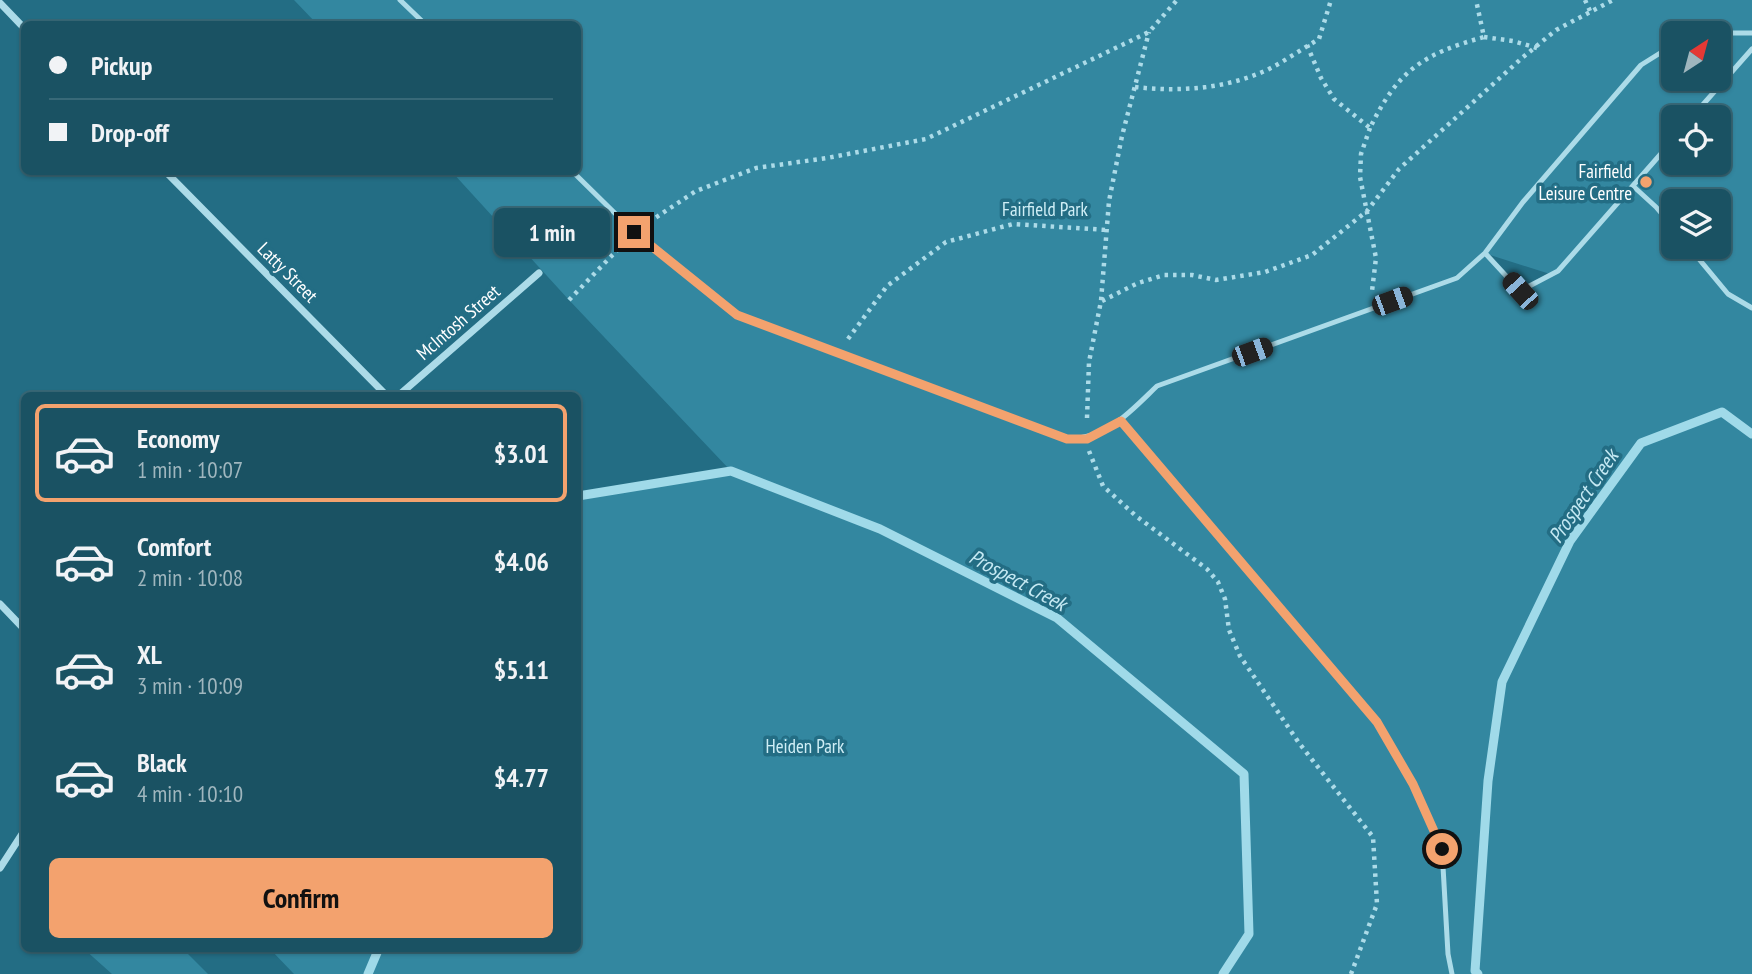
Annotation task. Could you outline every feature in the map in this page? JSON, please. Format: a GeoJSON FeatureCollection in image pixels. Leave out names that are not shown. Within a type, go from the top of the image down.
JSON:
{"type":"FeatureCollection","features":[{"type":"Feature","properties":{"kind":"street"},"geometry":{"type":"LineString","coordinates":[[0,3],[21,25]]}},
{"type":"Feature","properties":{"kind":"street","name":"Latty Street"},"geometry":{"type":"LineString","coordinates":[[169,175],[383,392]]}},
{"type":"Feature","properties":{"kind":"street","name":"McIntosh Street"},"geometry":{"type":"LineString","coordinates":[[403,392],[539,273]]}},
{"type":"Feature","properties":{"kind":"street"},"geometry":{"type":"LineString","coordinates":[[0,604],[21,626]]}},
{"type":"Feature","properties":{"kind":"street"},"geometry":{"type":"LineString","coordinates":[[0,868],[21,836]]}},
{"type":"Feature","properties":{"kind":"lane"},"geometry":{"type":"LineString","coordinates":[[400,0],[422,21]]}},
{"type":"Feature","properties":{"kind":"lane"},"geometry":{"type":"LineString","coordinates":[[1731,33],[1752,33]]}},
{"type":"Feature","properties":{"kind":"lane"},"geometry":{"type":"LineString","coordinates":[[1703,105],[1752,49]]}},
{"type":"Feature","properties":{"kind":"lane"},"geometry":{"type":"LineString","coordinates":[[576,175],[634,232],[737,315],[1067,439],[1087,439],[1121,421],[1157,386],[1457,278],[1485,253],[1522,202],[1641,65],[1661,52]]}},
{"type":"Feature","properties":{"kind":"lane"},"geometry":{"type":"LineString","coordinates":[[1485,253],[1520,291],[1559,271],[1661,154]]}},
{"type":"Feature","properties":{"kind":"lane"},"geometry":{"type":"LineString","coordinates":[[1633,186],[1661,215]]}},
{"type":"Feature","properties":{"kind":"lane"},"geometry":{"type":"LineString","coordinates":[[1699,259],[1728,294],[1752,308]]}},
{"type":"Feature","properties":{"kind":"lane"},"geometry":{"type":"LineString","coordinates":[[1121,421],[1377,722],[1413,784],[1442,849],[1448,954],[1452,974]]}},
{"type":"Feature","properties":{"kind":"path"},"geometry":{"type":"LineString","coordinates":[[569,300],[634,232],[696,191],[756,168],[926,139],[1149,32],[1177,0]]}},
{"type":"Feature","properties":{"kind":"path"},"geometry":{"type":"LineString","coordinates":[[1135,87],[1174,92],[1225,85],[1268,69],[1319,39],[1324,30],[1331,0]]}},
{"type":"Feature","properties":{"kind":"path"},"geometry":{"type":"LineString","coordinates":[[1476,0],[1483,37]]}},
{"type":"Feature","properties":{"kind":"path"},"geometry":{"type":"LineString","coordinates":[[1585,0],[1590,11]]}},
{"type":"Feature","properties":{"kind":"path"},"geometry":{"type":"LineString","coordinates":[[1101,301],[1138,283],[1164,275],[1192,275],[1216,280],[1265,272],[1312,255],[1367,211],[1399,169],[1522,58],[1556,30],[1613,0]]}},
{"type":"Feature","properties":{"kind":"path"},"geometry":{"type":"LineString","coordinates":[[1149,32],[1122,135],[1110,201],[1101,301],[1089,362],[1087,439],[1092,463],[1103,485],[1136,516],[1207,569],[1218,582],[1226,599],[1229,630],[1240,656],[1299,743],[1373,837],[1377,904],[1351,974]]}},
{"type":"Feature","properties":{"kind":"path"},"geometry":{"type":"LineString","coordinates":[[1370,309],[1376,258],[1360,177],[1361,154],[1370,128],[1400,78],[1439,51],[1483,37],[1537,48]]}},
{"type":"Feature","properties":{"kind":"path"},"geometry":{"type":"LineString","coordinates":[[1307,45],[1321,78],[1334,99],[1370,128]]}},
{"type":"Feature","properties":{"kind":"path"},"geometry":{"type":"LineString","coordinates":[[837,353],[887,286],[946,242],[1013,224],[1107,230]]}},
{"type":"Feature","properties":{"kind":"green space"},"geometry":{"type":"Polygon","coordinates":[[[294,0],[1752,0],[1752,434],[1736,423],[1752,436],[1752,974],[294,974],[273,952],[581,952],[581,495],[730,470],[455,175],[581,175],[581,21],[314,21],[294,0]],[[1487,254],[1520,290],[1550,274],[1487,254]]]}},
{"type":"Feature","properties":{"kind":"green space"},"geometry":{"type":"Polygon","coordinates":[[[87,952],[186,952],[208,974],[112,974],[87,952]]]}},
{"type":"Feature","properties":{"kind":"waterway","name":"Prospect Creek"},"geometry":{"type":"LineString","coordinates":[[1478,974],[1475,971],[1488,781],[1502,682],[1570,541],[1641,443],[1722,412],[1752,434]]}},
{"type":"Feature","properties":{"kind":"waterway","name":"Prospect Creek"},"geometry":{"type":"LineString","coordinates":[[581,496],[731,471],[880,529],[1057,618],[1244,774],[1249,934],[1223,974]]}},
{"type":"Feature","properties":{"kind":"waterway","name":"Prospect Creek"},"geometry":{"type":"LineString","coordinates":[[368,974],[377,952]]}},
{"type":"Feature","properties":{"kind":"place","name":"Fairfield Leisure Centre"},"geometry":{"type":"Point","coordinates":[1646,182]}},
{"type":"Feature","properties":{"kind":"route"},"geometry":{"type":"LineString","coordinates":[[634,232],[737,315],[1067,439],[1087,439],[1121,421],[1377,722],[1413,784],[1442,849]]}},
{"type":"Feature","properties":{"kind":"park label","name":"Fairfield Park"},"geometry":{"type":"Point","coordinates":[1045,209]}},
{"type":"Feature","properties":{"kind":"park label","name":"Heiden Park"},"geometry":{"type":"Point","coordinates":[805,746]}}]}
